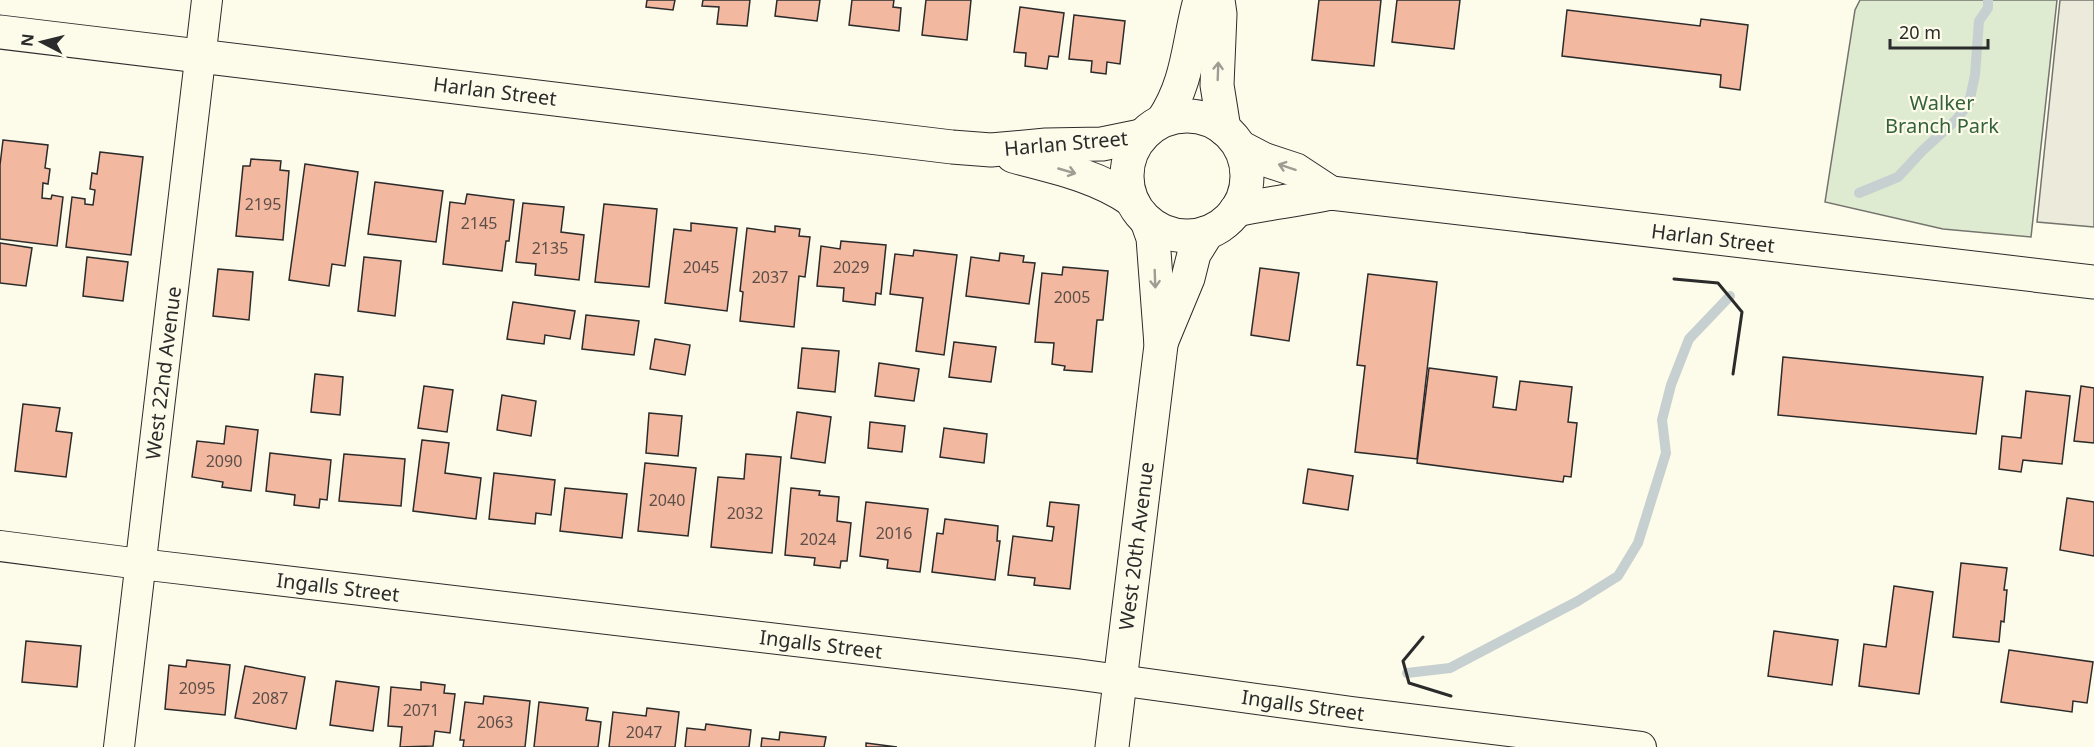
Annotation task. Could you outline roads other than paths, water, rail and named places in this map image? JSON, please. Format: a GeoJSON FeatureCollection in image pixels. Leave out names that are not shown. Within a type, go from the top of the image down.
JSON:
{"type":"FeatureCollection","features":[{"type":"Feature","properties":{"kind":"street","name":"West 22nd Avenue"},"geometry":{"type":"LineString","coordinates":[[119,747],[207,0]]}},
{"type":"Feature","properties":{"kind":"street"},"geometry":{"type":"LineString","coordinates":[[1200,0],[1180,88],[1174,104],[1132,149],[1127,165],[1126,182],[1138,210],[1160,230],[1175,236],[1191,237],[1218,228],[1236,210],[1246,186],[1246,166],[1232,138],[1217,85],[1220,14],[1218,0]]}},
{"type":"Feature","properties":{"kind":"street","name":"Harlan Street"},"geometry":{"type":"LineString","coordinates":[[0,32],[991,150],[1095,180],[1112,187],[1138,210]]}},
{"type":"Feature","properties":{"kind":"street"},"geometry":{"type":"LineString","coordinates":[[1152,128],[1178,116],[1195,116],[1211,120],[1232,138]]}},
{"type":"Feature","properties":{"kind":"street","name":"Harlan Street"},"geometry":{"type":"LineString","coordinates":[[991,150],[1046,145],[1102,144],[1152,128]]}},
{"type":"Feature","properties":{"kind":"street","name":"Harlan Street"},"geometry":{"type":"LineString","coordinates":[[1232,138],[1263,159],[1296,170],[1331,193]]}},
{"type":"Feature","properties":{"kind":"street","name":"Harlan Street"},"geometry":{"type":"LineString","coordinates":[[1236,210],[1331,193],[2094,282]]}},
{"type":"Feature","properties":{"kind":"street","name":"West 20th Avenue"},"geometry":{"type":"LineString","coordinates":[[1112,747],[1161,345],[1153,238],[1138,210]]}},
{"type":"Feature","properties":{"kind":"street","name":"West 20th Avenue"},"geometry":{"type":"LineString","coordinates":[[1161,345],[1188,278],[1194,254],[1207,233]]}},
{"type":"Feature","properties":{"kind":"street","name":"Ingalls Street"},"geometry":{"type":"LineString","coordinates":[[0,546],[1119,680],[1352,712],[1641,747]]}},
{"type":"Feature","properties":{"kind":"waterway"},"geometry":{"type":"LineString","coordinates":[[1859,193],[1898,177],[1956,120],[1969,103],[1975,75],[1979,21],[1988,8],[1988,0]]}},
{"type":"Feature","properties":{"kind":"waterway"},"geometry":{"type":"LineString","coordinates":[[1407,673],[1450,668],[1578,601],[1618,576],[1638,543],[1666,453],[1662,420],[1671,385],[1689,339],[1730,296]]}},
{"type":"Feature","properties":{"kind":"park label","name":"Walker Branch Park"},"geometry":{"type":"Point","coordinates":[1942,114]}}]}
